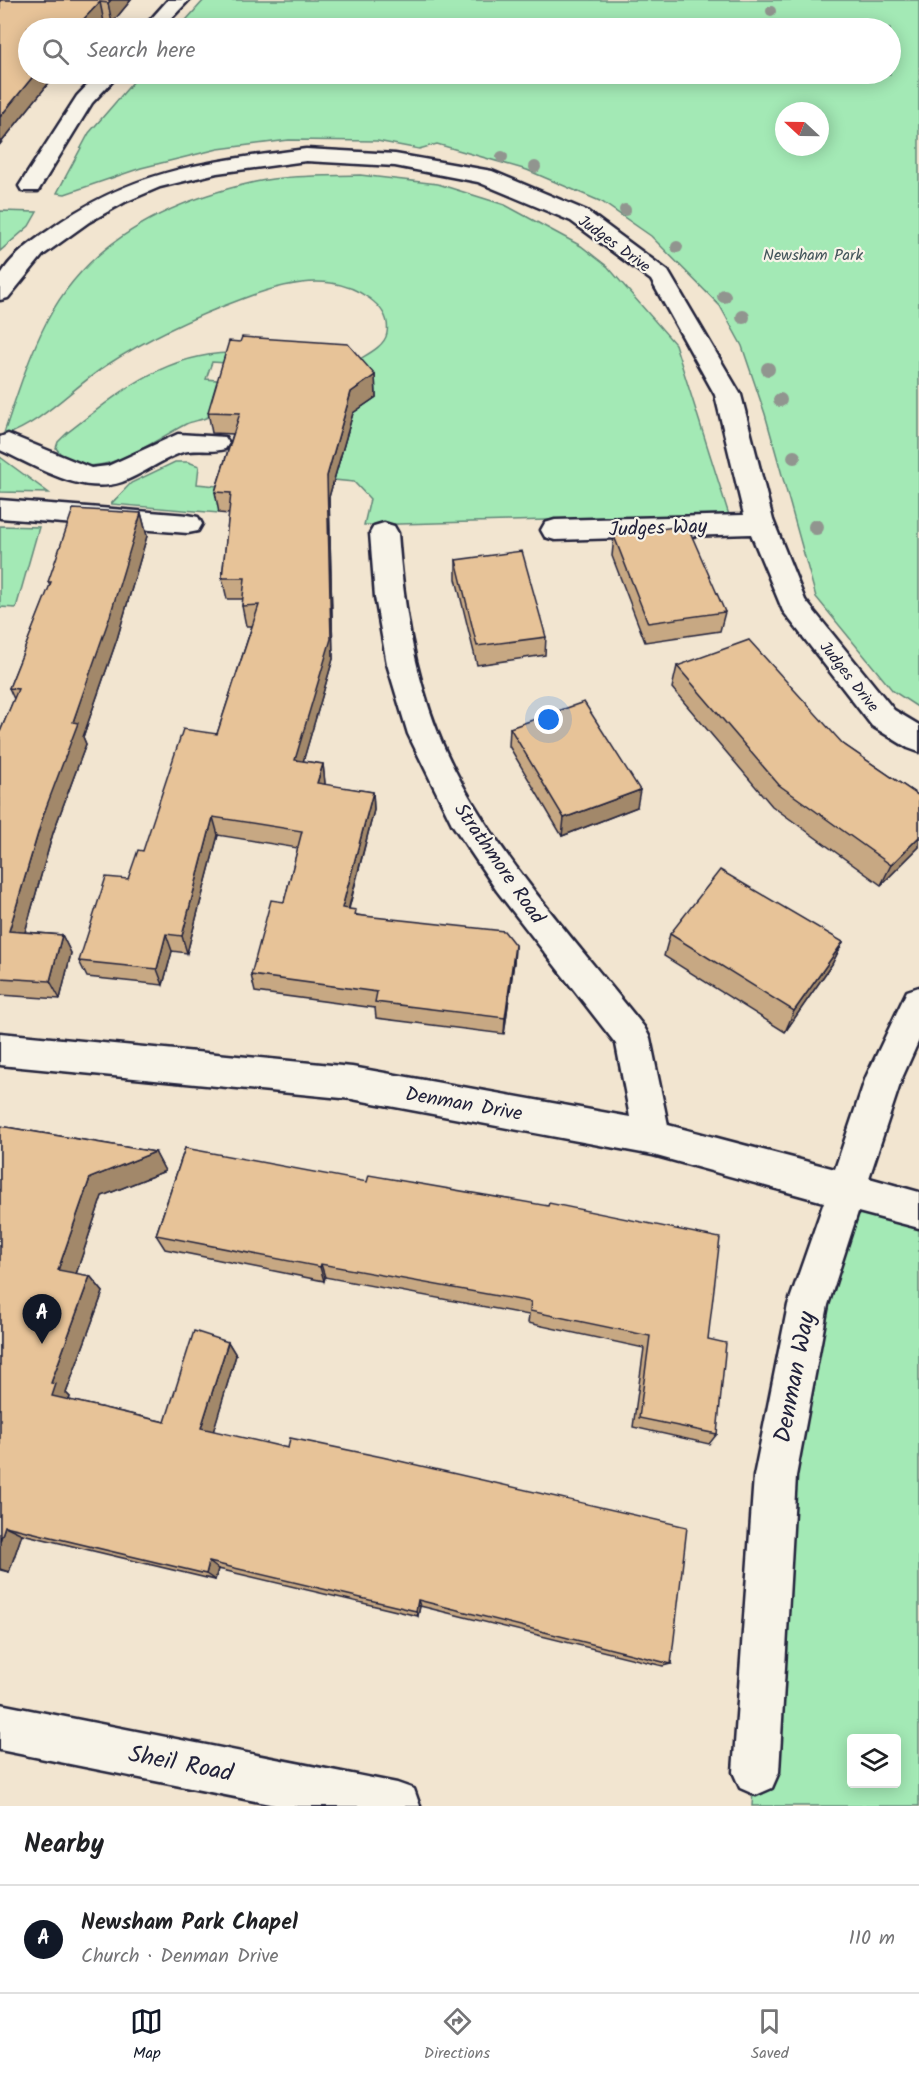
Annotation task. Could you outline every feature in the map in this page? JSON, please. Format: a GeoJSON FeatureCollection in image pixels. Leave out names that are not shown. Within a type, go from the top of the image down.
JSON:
{"type":"FeatureCollection","features":[{"type":"Feature","properties":{"kind":"street"},"geometry":{"type":"LineString","coordinates":[[162,18],[179,0]]}},
{"type":"Feature","properties":{"kind":"street"},"geometry":{"type":"LineString","coordinates":[[30,186],[84,100],[99,84]]}},
{"type":"Feature","properties":{"kind":"street","name":"Judges Drive"},"geometry":{"type":"LineString","coordinates":[[0,293],[35,250],[81,217],[117,197],[153,182],[217,167],[306,156],[395,160],[484,176],[579,216],[660,276],[728,395],[761,524],[794,604],[883,718],[919,740]]}},
{"type":"Feature","properties":{"kind":"street"},"geometry":{"type":"LineString","coordinates":[[8,443],[65,469],[90,477],[113,475],[178,443],[216,443]]}},
{"type":"Feature","properties":{"kind":"street"},"geometry":{"type":"LineString","coordinates":[[0,509],[188,524]]}},
{"type":"Feature","properties":{"kind":"street","name":"Judges Way"},"geometry":{"type":"LineString","coordinates":[[555,530],[761,524]]}},
{"type":"Feature","properties":{"kind":"street","name":"Strathmore Road"},"geometry":{"type":"LineString","coordinates":[[384,533],[389,597],[402,664],[423,734],[463,815],[509,881],[632,1038],[653,1138]]}},
{"type":"Feature","properties":{"kind":"street","name":"Denman Way"},"geometry":{"type":"LineString","coordinates":[[756,1772],[775,1476],[808,1305],[844,1190],[884,1077],[919,1002]]}},
{"type":"Feature","properties":{"kind":"street","name":"Denman Drive"},"geometry":{"type":"LineString","coordinates":[[0,1049],[352,1083],[653,1138],[919,1210]]}},
{"type":"Feature","properties":{"kind":"street","name":"Sheil Road"},"geometry":{"type":"LineString","coordinates":[[0,1727],[397,1806]]}},
{"type":"Feature","properties":{"kind":"green space","name":"Newsham Park"},"geometry":{"type":"Polygon","coordinates":[[[204,0],[919,0],[919,708],[893,691],[816,597],[765,414],[742,346],[720,306],[651,236],[602,202],[527,170],[437,144],[419,149],[377,141],[289,140],[218,149],[141,168],[65,194],[57,193],[89,133],[131,84],[901,84],[901,18],[188,18],[204,0]]]}},
{"type":"Feature","properties":{"kind":"green space"},"geometry":{"type":"Polygon","coordinates":[[[360,175],[438,184],[505,205],[581,246],[608,267],[675,344],[729,515],[364,525],[370,499],[354,482],[334,480],[354,408],[363,406],[372,397],[358,360],[383,342],[386,338],[387,323],[383,313],[369,298],[350,288],[331,283],[309,282],[263,292],[190,320],[107,365],[45,414],[3,436],[28,364],[47,321],[64,293],[85,268],[108,247],[163,213],[223,190],[281,178],[360,175]]]}},
{"type":"Feature","properties":{"kind":"green space"},"geometry":{"type":"Polygon","coordinates":[[[0,211],[37,212],[29,226],[0,251],[0,211]]]}},
{"type":"Feature","properties":{"kind":"green space"},"geometry":{"type":"Polygon","coordinates":[[[230,353],[243,364],[212,362],[206,379],[239,382],[217,410],[208,417],[186,424],[120,459],[102,464],[84,465],[69,461],[56,448],[58,442],[67,433],[123,391],[143,379],[183,361],[206,355],[230,353]]]}},
{"type":"Feature","properties":{"kind":"green space"},"geometry":{"type":"Polygon","coordinates":[[[0,457],[49,493],[0,492],[0,457]]]}},
{"type":"Feature","properties":{"kind":"green space"},"geometry":{"type":"Polygon","coordinates":[[[175,462],[188,462],[199,466],[197,484],[227,487],[219,513],[111,504],[131,483],[175,462]]]}},
{"type":"Feature","properties":{"kind":"green space"},"geometry":{"type":"Polygon","coordinates":[[[0,526],[39,527],[16,608],[0,607],[0,526]]]}},
{"type":"Feature","properties":{"kind":"green space"},"geometry":{"type":"Polygon","coordinates":[[[844,1190],[919,1210],[919,1806],[752,1806],[775,1476],[844,1190]]]}},
{"type":"Feature","properties":{"kind":"building"},"geometry":{"type":"Polygon","coordinates":[[[0,0],[111,0],[108,3],[100,2],[85,18],[18,18],[18,84],[27,84],[0,117],[0,0]]]}},
{"type":"Feature","properties":{"kind":"building"},"geometry":{"type":"Polygon","coordinates":[[[242,337],[348,344],[375,375],[351,392],[327,476],[331,639],[295,760],[323,764],[317,783],[373,792],[342,908],[356,910],[355,915],[504,931],[515,945],[505,1018],[375,1002],[377,992],[251,975],[271,900],[284,902],[302,831],[213,817],[182,936],[166,934],[157,969],[79,961],[106,877],[128,879],[138,850],[143,851],[183,729],[217,734],[259,605],[242,606],[245,578],[222,578],[231,493],[215,492],[240,413],[208,412],[229,341],[240,342],[242,337]]]}},
{"type":"Feature","properties":{"kind":"building"},"geometry":{"type":"Polygon","coordinates":[[[73,509],[141,513],[110,616],[73,722],[78,723],[44,813],[9,931],[62,935],[50,981],[0,978],[0,732],[18,689],[9,688],[51,582],[48,582],[73,509]]]}},
{"type":"Feature","properties":{"kind":"building"},"geometry":{"type":"Polygon","coordinates":[[[687,525],[725,612],[648,623],[614,536],[687,525]]]}},
{"type":"Feature","properties":{"kind":"building"},"geometry":{"type":"Polygon","coordinates":[[[522,551],[546,637],[477,646],[456,560],[522,551]]]}},
{"type":"Feature","properties":{"kind":"building"},"geometry":{"type":"Polygon","coordinates":[[[749,640],[843,744],[919,796],[919,837],[891,865],[779,785],[677,666],[749,640]]]}},
{"type":"Feature","properties":{"kind":"building"},"geometry":{"type":"Polygon","coordinates":[[[584,702],[640,790],[564,818],[510,728],[584,702]]]}},
{"type":"Feature","properties":{"kind":"building"},"geometry":{"type":"Polygon","coordinates":[[[720,870],[843,942],[794,1011],[670,934],[720,870]]]}},
{"type":"Feature","properties":{"kind":"building"},"geometry":{"type":"Polygon","coordinates":[[[0,1126],[155,1152],[90,1178],[58,1270],[90,1276],[51,1383],[56,1384],[52,1396],[165,1422],[194,1331],[228,1342],[201,1428],[288,1448],[290,1438],[687,1527],[671,1664],[418,1600],[416,1611],[209,1562],[206,1574],[5,1526],[0,1541],[0,1126]]]}},
{"type":"Feature","properties":{"kind":"building"},"geometry":{"type":"Polygon","coordinates":[[[185,1148],[367,1182],[369,1175],[548,1206],[549,1203],[720,1238],[708,1339],[726,1343],[717,1434],[639,1418],[650,1336],[530,1311],[531,1302],[321,1264],[320,1267],[156,1235],[185,1148]]]}},
{"type":"Feature","properties":{"kind":"place","name":"Newsham Park Chapel"},"geometry":{"type":"Point","coordinates":[42,1344]}}]}
